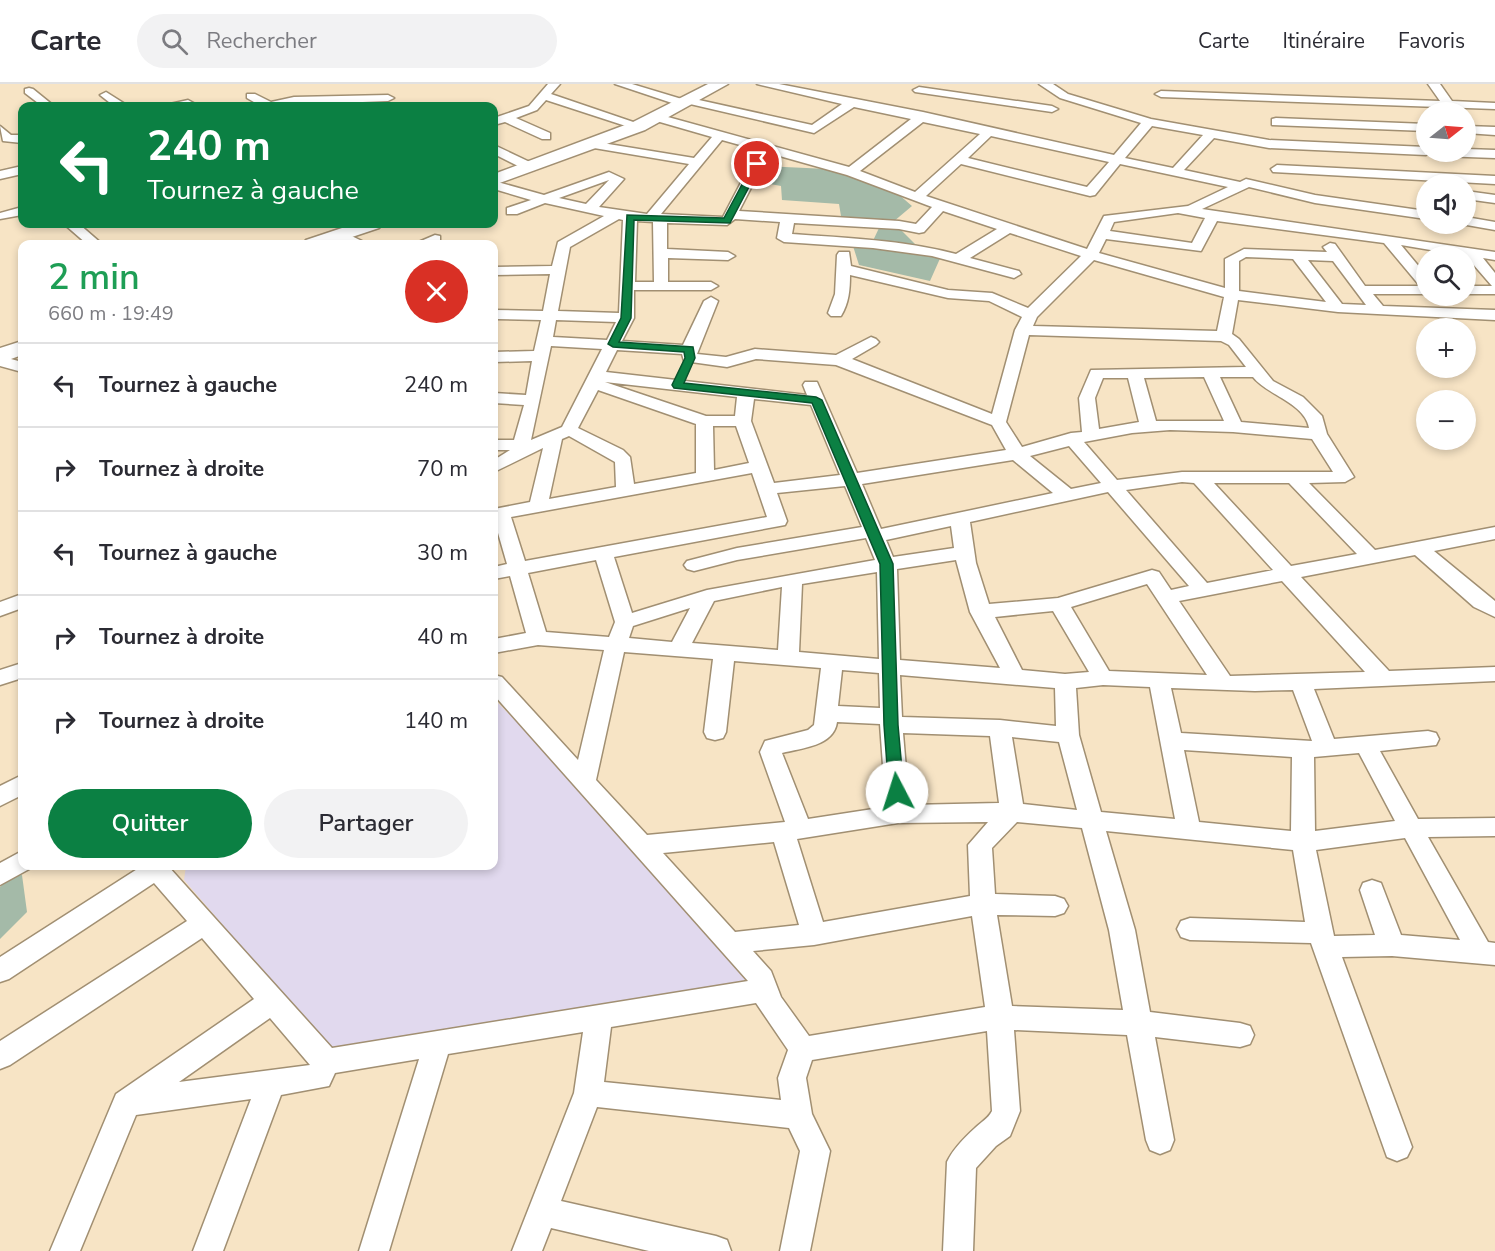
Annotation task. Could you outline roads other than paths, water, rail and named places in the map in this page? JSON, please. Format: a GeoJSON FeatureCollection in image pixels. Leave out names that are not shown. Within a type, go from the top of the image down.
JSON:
{"type":"FeatureCollection","features":[{"type":"Feature","properties":{"kind":"street"},"geometry":{"type":"LineString","coordinates":[[286,102],[294,100],[393,100],[384,96],[378,84]]}},
{"type":"Feature","properties":{"kind":"street"},"geometry":{"type":"LineString","coordinates":[[498,121],[533,108],[554,84]]}},
{"type":"Feature","properties":{"kind":"street"},"geometry":{"type":"LineString","coordinates":[[621,84],[687,103],[814,129],[853,102]]}},
{"type":"Feature","properties":{"kind":"street"},"geometry":{"type":"LineString","coordinates":[[498,180],[639,126],[720,84]]}},
{"type":"Feature","properties":{"kind":"street"},"geometry":{"type":"LineString","coordinates":[[764,84],[779,85],[853,102],[912,98],[985,100],[1052,109]]}},
{"type":"Feature","properties":{"kind":"street"},"geometry":{"type":"LineString","coordinates":[[1045,84],[1064,96],[1149,122]]}},
{"type":"Feature","properties":{"kind":"street"},"geometry":{"type":"LineString","coordinates":[[1220,84],[1233,96]]}},
{"type":"Feature","properties":{"kind":"street"},"geometry":{"type":"LineString","coordinates":[[1434,84],[1446,102]]}},
{"type":"Feature","properties":{"kind":"street"},"geometry":{"type":"LineString","coordinates":[[29,91],[44,102]]}},
{"type":"Feature","properties":{"kind":"street"},"geometry":{"type":"LineString","coordinates":[[106,95],[116,102]]}},
{"type":"Feature","properties":{"kind":"street"},"geometry":{"type":"LineString","coordinates":[[251,96],[262,102]]}},
{"type":"Feature","properties":{"kind":"street"},"geometry":{"type":"LineString","coordinates":[[544,96],[639,126]]}},
{"type":"Feature","properties":{"kind":"street"},"geometry":{"type":"LineString","coordinates":[[1028,130],[1064,96]]}},
{"type":"Feature","properties":{"kind":"street"},"geometry":{"type":"LineString","coordinates":[[958,159],[1090,192],[1164,105],[1233,96],[1416,103]]}},
{"type":"Feature","properties":{"kind":"street"},"geometry":{"type":"LineString","coordinates":[[912,98],[923,116],[990,131],[1028,130],[1117,159],[1175,173],[1315,199],[1416,214]]}},
{"type":"Feature","properties":{"kind":"street"},"geometry":{"type":"LineString","coordinates":[[955,123],[985,100]]}},
{"type":"Feature","properties":{"kind":"street"},"geometry":{"type":"LineString","coordinates":[[1407,103],[1416,115]]}},
{"type":"Feature","properties":{"kind":"street"},"geometry":{"type":"LineString","coordinates":[[1164,105],[1211,134],[1269,144],[1416,151]]}},
{"type":"Feature","properties":{"kind":"street"},"geometry":{"type":"LineString","coordinates":[[1476,106],[1495,106]]}},
{"type":"Feature","properties":{"kind":"street"},"geometry":{"type":"LineString","coordinates":[[851,172],[923,116]]}},
{"type":"Feature","properties":{"kind":"street"},"geometry":{"type":"LineString","coordinates":[[0,117],[4,119],[0,129],[7,138],[18,139]]}},
{"type":"Feature","properties":{"kind":"street"},"geometry":{"type":"LineString","coordinates":[[506,118],[546,136]]}},
{"type":"Feature","properties":{"kind":"street"},"geometry":{"type":"LineString","coordinates":[[657,118],[851,172],[941,206],[1090,255],[1232,295],[1338,308],[1495,315]]}},
{"type":"Feature","properties":{"kind":"street"},"geometry":{"type":"LineString","coordinates":[[1276,122],[1416,129]]}},
{"type":"Feature","properties":{"kind":"street"},"geometry":{"type":"LineString","coordinates":[[1476,130],[1495,131]]}},
{"type":"Feature","properties":{"kind":"street"},"geometry":{"type":"LineString","coordinates":[[918,196],[990,131]]}},
{"type":"Feature","properties":{"kind":"street"},"geometry":{"type":"LineString","coordinates":[[1175,173],[1211,134]]}},
{"type":"Feature","properties":{"kind":"street"},"geometry":{"type":"LineString","coordinates":[[661,286],[661,253],[655,218],[720,135]]}},
{"type":"Feature","properties":{"kind":"street"},"geometry":{"type":"LineString","coordinates":[[594,144],[697,162]]}},
{"type":"Feature","properties":{"kind":"street"},"geometry":{"type":"LineString","coordinates":[[498,183],[543,199],[623,216],[727,221],[766,147]]}},
{"type":"Feature","properties":{"kind":"street"},"geometry":{"type":"LineString","coordinates":[[1190,210],[1326,147]]}},
{"type":"Feature","properties":{"kind":"street"},"geometry":{"type":"LineString","coordinates":[[498,151],[530,167]]}},
{"type":"Feature","properties":{"kind":"street"},"geometry":{"type":"LineString","coordinates":[[1476,153],[1495,154]]}},
{"type":"Feature","properties":{"kind":"street"},"geometry":{"type":"LineString","coordinates":[[1278,169],[1351,182],[1416,189]]}},
{"type":"Feature","properties":{"kind":"street"},"geometry":{"type":"LineString","coordinates":[[0,175],[18,171]]}},
{"type":"Feature","properties":{"kind":"street"},"geometry":{"type":"LineString","coordinates":[[512,211],[609,176],[618,179],[619,181],[589,209]]}},
{"type":"Feature","properties":{"kind":"street"},"geometry":{"type":"LineString","coordinates":[[1476,186],[1495,180]]}},
{"type":"Feature","properties":{"kind":"street"},"geometry":{"type":"LineString","coordinates":[[1272,223],[1351,182],[1416,186]]}},
{"type":"Feature","properties":{"kind":"street"},"geometry":{"type":"LineString","coordinates":[[1476,193],[1495,199]]}},
{"type":"Feature","properties":{"kind":"street"},"geometry":{"type":"LineString","coordinates":[[730,215],[874,223],[920,228],[941,206]]}},
{"type":"Feature","properties":{"kind":"street"},"geometry":{"type":"LineString","coordinates":[[998,422],[1023,330],[1030,315],[1090,255],[1109,219],[1178,209],[1190,210],[1213,216],[1316,228],[1432,246]]}},
{"type":"Feature","properties":{"kind":"street"},"geometry":{"type":"LineString","coordinates":[[4,216],[18,212]]}},
{"type":"Feature","properties":{"kind":"street"},"geometry":{"type":"LineString","coordinates":[[520,448],[543,349],[563,245],[623,216]]}},
{"type":"Feature","properties":{"kind":"street"},"geometry":{"type":"LineString","coordinates":[[538,506],[561,434],[595,380],[626,318],[628,286],[623,216]]}},
{"type":"Feature","properties":{"kind":"street"},"geometry":{"type":"LineString","coordinates":[[1102,234],[1196,248],[1213,216]]}},
{"type":"Feature","properties":{"kind":"street"},"geometry":{"type":"LineString","coordinates":[[788,218],[784,238],[873,244],[933,252],[1014,274]]}},
{"type":"Feature","properties":{"kind":"street"},"geometry":{"type":"LineString","coordinates":[[873,244],[874,223]]}},
{"type":"Feature","properties":{"kind":"street"},"geometry":{"type":"LineString","coordinates":[[1476,223],[1495,226]]}},
{"type":"Feature","properties":{"kind":"street"},"geometry":{"type":"LineString","coordinates":[[81,228],[91,240]]}},
{"type":"Feature","properties":{"kind":"street"},"geometry":{"type":"LineString","coordinates":[[349,240],[366,228]]}},
{"type":"Feature","properties":{"kind":"street"},"geometry":{"type":"LineString","coordinates":[[958,259],[1008,228]]}},
{"type":"Feature","properties":{"kind":"street"},"geometry":{"type":"LineString","coordinates":[[1316,228],[1361,290],[1379,310]]}},
{"type":"Feature","properties":{"kind":"street"},"geometry":{"type":"LineString","coordinates":[[1388,239],[1416,272]]}},
{"type":"Feature","properties":{"kind":"street"},"geometry":{"type":"LineString","coordinates":[[836,313],[842,294],[844,242]]}},
{"type":"Feature","properties":{"kind":"street"},"geometry":{"type":"LineString","coordinates":[[661,253],[728,256]]}},
{"type":"Feature","properties":{"kind":"street"},"geometry":{"type":"LineString","coordinates":[[1224,336],[1232,295],[1232,259],[1236,255],[1244,253],[1337,258]]}},
{"type":"Feature","properties":{"kind":"street"},"geometry":{"type":"LineString","coordinates":[[1476,253],[1495,256]]}},
{"type":"Feature","properties":{"kind":"street"},"geometry":{"type":"LineString","coordinates":[[1297,255],[1338,308]]}},
{"type":"Feature","properties":{"kind":"street"},"geometry":{"type":"LineString","coordinates":[[1476,259],[1495,282]]}},
{"type":"Feature","properties":{"kind":"street"},"geometry":{"type":"LineString","coordinates":[[844,269],[948,294],[992,297],[1030,315]]}},
{"type":"Feature","properties":{"kind":"street"},"geometry":{"type":"LineString","coordinates":[[498,271],[558,270]]}},
{"type":"Feature","properties":{"kind":"street"},"geometry":{"type":"LineString","coordinates":[[628,286],[661,286],[711,294],[678,385]]}},
{"type":"Feature","properties":{"kind":"street"},"geometry":{"type":"LineString","coordinates":[[1361,290],[1416,290]]}},
{"type":"Feature","properties":{"kind":"street"},"geometry":{"type":"LineString","coordinates":[[1476,290],[1495,290]]}},
{"type":"Feature","properties":{"kind":"street"},"geometry":{"type":"LineString","coordinates":[[498,314],[626,318]]}},
{"type":"Feature","properties":{"kind":"street"},"geometry":{"type":"LineString","coordinates":[[694,565],[737,554],[874,534],[960,518],[1113,486],[1182,477],[1345,477],[1318,434],[1316,420],[1297,401],[1267,384],[1260,372],[1234,342],[1224,336],[1023,330]]}},
{"type":"Feature","properties":{"kind":"street"},"geometry":{"type":"LineString","coordinates":[[839,360],[871,342]]}},
{"type":"Feature","properties":{"kind":"street"},"geometry":{"type":"LineString","coordinates":[[498,356],[543,349],[613,344],[689,354],[711,362],[727,362],[755,354],[839,360],[998,422],[1017,454],[1068,496]]}},
{"type":"Feature","properties":{"kind":"street"},"geometry":{"type":"LineString","coordinates":[[0,359],[18,350]]}},
{"type":"Feature","properties":{"kind":"street"},"geometry":{"type":"LineString","coordinates":[[0,359],[18,366]]}},
{"type":"Feature","properties":{"kind":"street"},"geometry":{"type":"LineString","coordinates":[[1134,372],[1149,426]]}},
{"type":"Feature","properties":{"kind":"street"},"geometry":{"type":"LineString","coordinates":[[1091,434],[1087,398],[1097,373],[1260,372]]}},
{"type":"Feature","properties":{"kind":"street"},"geometry":{"type":"LineString","coordinates":[[1210,373],[1235,427]]}},
{"type":"Feature","properties":{"kind":"street"},"geometry":{"type":"LineString","coordinates":[[595,380],[678,385],[746,393],[814,393],[886,564],[891,721],[898,814]]}},
{"type":"Feature","properties":{"kind":"street"},"geometry":{"type":"LineString","coordinates":[[595,380],[704,421],[743,421]]}},
{"type":"Feature","properties":{"kind":"street"},"geometry":{"type":"LineString","coordinates":[[498,572],[778,521],[743,421],[746,393]]}},
{"type":"Feature","properties":{"kind":"street"},"geometry":{"type":"LineString","coordinates":[[498,398],[532,400]]}},
{"type":"Feature","properties":{"kind":"street"},"geometry":{"type":"LineString","coordinates":[[704,421],[705,477]]}},
{"type":"Feature","properties":{"kind":"street"},"geometry":{"type":"LineString","coordinates":[[767,489],[915,472],[1017,454],[1091,434],[1149,426],[1235,427],[1318,434]]}},
{"type":"Feature","properties":{"kind":"street"},"geometry":{"type":"LineString","coordinates":[[498,464],[520,448],[561,434],[617,454],[624,461],[625,491]]}},
{"type":"Feature","properties":{"kind":"street"},"geometry":{"type":"LineString","coordinates":[[1071,438],[1203,590]]}},
{"type":"Feature","properties":{"kind":"street"},"geometry":{"type":"LineString","coordinates":[[498,446],[520,448]]}},
{"type":"Feature","properties":{"kind":"street"},"geometry":{"type":"LineString","coordinates":[[498,513],[759,467]]}},
{"type":"Feature","properties":{"kind":"street"},"geometry":{"type":"LineString","coordinates":[[1199,478],[1384,679]]}},
{"type":"Feature","properties":{"kind":"street"},"geometry":{"type":"LineString","coordinates":[[1294,478],[1371,557]]}},
{"type":"Feature","properties":{"kind":"street"},"geometry":{"type":"LineString","coordinates":[[498,516],[518,569],[538,638]]}},
{"type":"Feature","properties":{"kind":"street"},"geometry":{"type":"LineString","coordinates":[[960,518],[962,553],[980,612],[1015,677]]}},
{"type":"Feature","properties":{"kind":"street"},"geometry":{"type":"LineString","coordinates":[[1166,597],[1495,533]]}},
{"type":"Feature","properties":{"kind":"street"},"geometry":{"type":"LineString","coordinates":[[682,538],[707,596]]}},
{"type":"Feature","properties":{"kind":"street"},"geometry":{"type":"LineString","coordinates":[[1419,548],[1481,602],[1495,610]]}},
{"type":"Feature","properties":{"kind":"street"},"geometry":{"type":"LineString","coordinates":[[584,782],[615,644],[625,622],[603,553]]}},
{"type":"Feature","properties":{"kind":"street"},"geometry":{"type":"LineString","coordinates":[[625,622],[707,596],[792,579],[962,553]]}},
{"type":"Feature","properties":{"kind":"street"},"geometry":{"type":"LineString","coordinates":[[980,612],[1059,604],[1152,576],[1224,683]]}},
{"type":"Feature","properties":{"kind":"street"},"geometry":{"type":"LineString","coordinates":[[788,658],[792,579]]}},
{"type":"Feature","properties":{"kind":"street"},"geometry":{"type":"LineString","coordinates":[[678,650],[707,596]]}},
{"type":"Feature","properties":{"kind":"street"},"geometry":{"type":"LineString","coordinates":[[0,609],[18,602]]}},
{"type":"Feature","properties":{"kind":"street"},"geometry":{"type":"LineString","coordinates":[[1059,604],[1103,678]]}},
{"type":"Feature","properties":{"kind":"street"},"geometry":{"type":"LineString","coordinates":[[498,645],[538,638],[724,655],[832,661],[1065,681],[1103,678],[1224,683],[1301,683],[1384,679],[1492,681]]}},
{"type":"Feature","properties":{"kind":"street"},"geometry":{"type":"LineString","coordinates":[[715,732],[724,655]]}},
{"type":"Feature","properties":{"kind":"street"},"geometry":{"type":"LineString","coordinates":[[814,934],[771,752],[773,747],[821,733],[825,729],[832,661]]}},
{"type":"Feature","properties":{"kind":"street"},"geometry":{"type":"LineString","coordinates":[[0,678],[18,671]]}},
{"type":"Feature","properties":{"kind":"street"},"geometry":{"type":"LineString","coordinates":[[1159,680],[1173,741],[1189,832]]}},
{"type":"Feature","properties":{"kind":"street"},"geometry":{"type":"LineString","coordinates":[[1065,681],[1068,735],[1122,930],[1160,1140]]}},
{"type":"Feature","properties":{"kind":"street"},"geometry":{"type":"LineString","coordinates":[[1301,683],[1314,749],[1303,842],[1323,940],[1397,1147]]}},
{"type":"Feature","properties":{"kind":"street"},"geometry":{"type":"LineString","coordinates":[[498,686],[762,979],[769,1002],[803,1049]]}},
{"type":"Feature","properties":{"kind":"street"},"geometry":{"type":"LineString","coordinates":[[826,713],[891,721],[1068,735]]}},
{"type":"Feature","properties":{"kind":"street"},"geometry":{"type":"LineString","coordinates":[[1000,728],[1012,812]]}},
{"type":"Feature","properties":{"kind":"street"},"geometry":{"type":"LineString","coordinates":[[1173,741],[1314,749],[1428,739]]}},
{"type":"Feature","properties":{"kind":"street"},"geometry":{"type":"LineString","coordinates":[[1365,744],[1411,828],[1488,953]]}},
{"type":"Feature","properties":{"kind":"street"},"geometry":{"type":"LineString","coordinates":[[0,797],[18,786]]}},
{"type":"Feature","properties":{"kind":"street"},"geometry":{"type":"LineString","coordinates":[[641,846],[791,830],[898,814],[1012,812],[1090,818],[1189,832],[1303,842],[1411,828],[1495,827]]}},
{"type":"Feature","properties":{"kind":"street"},"geometry":{"type":"LineString","coordinates":[[958,1251],[962,1162],[986,1136],[1000,1126],[1006,1111],[1000,1017],[983,904],[980,845],[1012,812]]}},
{"type":"Feature","properties":{"kind":"street"},"geometry":{"type":"LineString","coordinates":[[0,874],[18,863]]}},
{"type":"Feature","properties":{"kind":"street"},"geometry":{"type":"LineString","coordinates":[[0,971],[152,870]]}},
{"type":"Feature","properties":{"kind":"street"},"geometry":{"type":"LineString","coordinates":[[159,870],[326,1062]]}},
{"type":"Feature","properties":{"kind":"street"},"geometry":{"type":"LineString","coordinates":[[1372,890],[1392,945]]}},
{"type":"Feature","properties":{"kind":"street"},"geometry":{"type":"LineString","coordinates":[[731,943],[814,934],[983,904],[1055,906]]}},
{"type":"Feature","properties":{"kind":"street"},"geometry":{"type":"LineString","coordinates":[[0,1056],[205,923]]}},
{"type":"Feature","properties":{"kind":"street"},"geometry":{"type":"LineString","coordinates":[[1190,929],[1488,953]]}},
{"type":"Feature","properties":{"kind":"street"},"geometry":{"type":"LineString","coordinates":[[326,1062],[765,990]]}},
{"type":"Feature","properties":{"kind":"street"},"geometry":{"type":"LineString","coordinates":[[65,1251],[126,1102],[273,1001]]}},
{"type":"Feature","properties":{"kind":"street"},"geometry":{"type":"LineString","coordinates":[[527,1251],[588,1093],[599,1017]]}},
{"type":"Feature","properties":{"kind":"street"},"geometry":{"type":"LineString","coordinates":[[803,1049],[1000,1017],[1138,1023],[1240,1035]]}},
{"type":"Feature","properties":{"kind":"street"},"geometry":{"type":"LineString","coordinates":[[374,1251],[436,1044]]}},
{"type":"Feature","properties":{"kind":"street"},"geometry":{"type":"LineString","coordinates":[[795,1251],[815,1151],[798,1115],[792,1078],[795,1064],[803,1049]]}},
{"type":"Feature","properties":{"kind":"street"},"geometry":{"type":"LineString","coordinates":[[126,1102],[319,1077],[326,1062]]}},
{"type":"Feature","properties":{"kind":"street"},"geometry":{"type":"LineString","coordinates":[[208,1251],[271,1083]]}},
{"type":"Feature","properties":{"kind":"street"},"geometry":{"type":"LineString","coordinates":[[588,1093],[798,1115]]}},
{"type":"Feature","properties":{"kind":"street"},"geometry":{"type":"LineString","coordinates":[[541,1211],[716,1251]]}}]}
